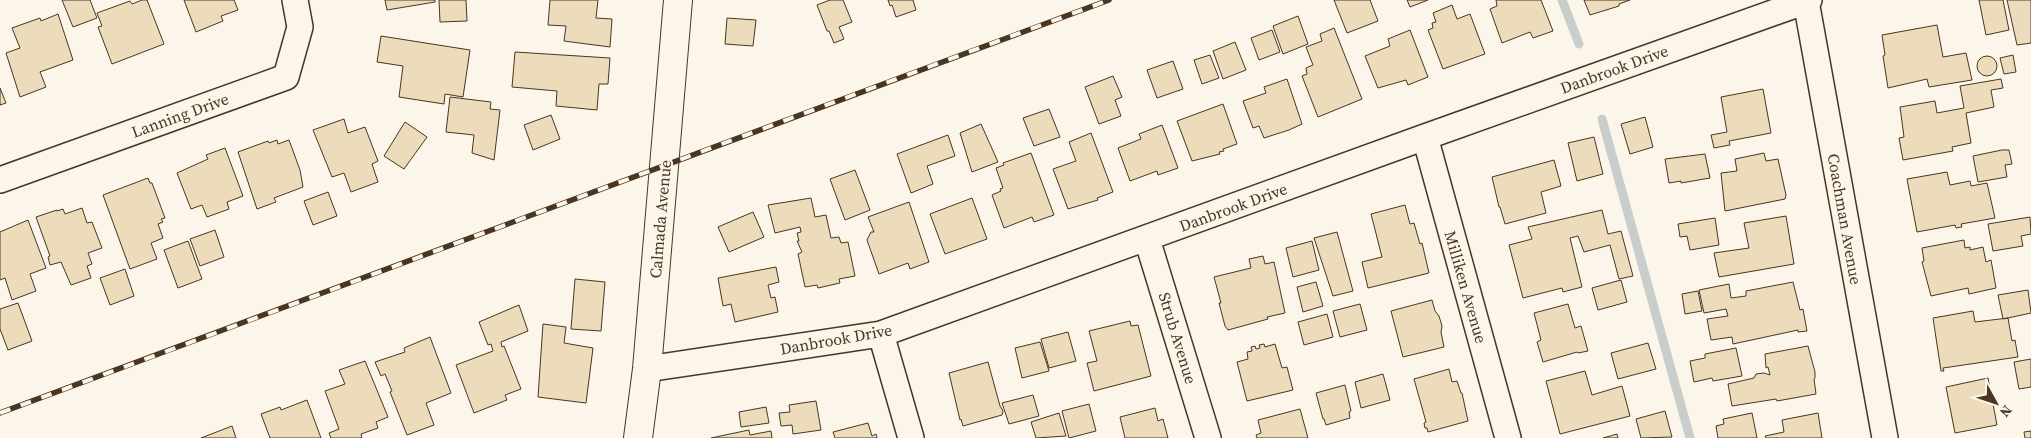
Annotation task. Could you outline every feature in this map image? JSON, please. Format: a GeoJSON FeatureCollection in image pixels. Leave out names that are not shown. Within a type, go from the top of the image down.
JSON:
{"type":"FeatureCollection","features":[{"type":"Feature","properties":{"kind":"street","name":"Lanning Drive"},"geometry":{"type":"LineString","coordinates":[[0,180],[286,77],[300,27],[294,0]]}},
{"type":"Feature","properties":{"kind":"street","name":"Calmada Avenue"},"geometry":{"type":"LineString","coordinates":[[638,438],[647,369],[678,0]]}},
{"type":"Feature","properties":{"kind":"street","name":"Danbrook Drive"},"geometry":{"type":"LineString","coordinates":[[647,369],[881,334],[1807,0]]}},
{"type":"Feature","properties":{"kind":"street","name":"Coachman Avenue"},"geometry":{"type":"LineString","coordinates":[[1807,0],[1885,438]]}},
{"type":"Feature","properties":{"kind":"street","name":"Milliken Avenue"},"geometry":{"type":"LineString","coordinates":[[1424,137],[1508,438]]}},
{"type":"Feature","properties":{"kind":"street","name":"Strub Avenue"},"geometry":{"type":"LineString","coordinates":[[1147,239],[1208,438]]}},
{"type":"Feature","properties":{"kind":"street"},"geometry":{"type":"LineString","coordinates":[[881,334],[911,438]]}},
{"type":"Feature","properties":{"kind":"building"},"geometry":{"type":"Polygon","coordinates":[[[62,0],[90,0],[97,18],[73,27],[62,0]]]}},
{"type":"Feature","properties":{"kind":"building"},"geometry":{"type":"Polygon","coordinates":[[[147,0],[164,44],[112,64],[98,27],[102,26],[97,13],[130,1],[132,4],[147,0]]]}},
{"type":"Feature","properties":{"kind":"building"},"geometry":{"type":"Polygon","coordinates":[[[184,0],[234,0],[238,10],[221,16],[223,21],[196,32],[184,0]]]}},
{"type":"Feature","properties":{"kind":"building"},"geometry":{"type":"Polygon","coordinates":[[[385,0],[435,0],[435,2],[387,10],[385,0]]]}},
{"type":"Feature","properties":{"kind":"building"},"geometry":{"type":"Polygon","coordinates":[[[439,0],[466,0],[467,21],[440,22],[439,0]]]}},
{"type":"Feature","properties":{"kind":"building"},"geometry":{"type":"Polygon","coordinates":[[[550,0],[598,0],[596,18],[612,19],[610,47],[564,41],[566,26],[548,25],[550,0]]]}},
{"type":"Feature","properties":{"kind":"building"},"geometry":{"type":"Polygon","coordinates":[[[830,0],[843,0],[852,22],[839,27],[844,39],[834,43],[817,5],[830,0]]]}},
{"type":"Feature","properties":{"kind":"building"},"geometry":{"type":"Polygon","coordinates":[[[888,0],[913,0],[916,10],[896,17],[888,0]]]}},
{"type":"Feature","properties":{"kind":"building"},"geometry":{"type":"Polygon","coordinates":[[[1334,0],[1370,0],[1378,21],[1347,33],[1334,0]]]}},
{"type":"Feature","properties":{"kind":"building"},"geometry":{"type":"Polygon","coordinates":[[[1407,0],[1428,0],[1410,7],[1407,0]]]}},
{"type":"Feature","properties":{"kind":"building"},"geometry":{"type":"Polygon","coordinates":[[[1496,0],[1541,0],[1553,31],[1533,38],[1530,32],[1502,43],[1490,9],[1497,6],[1496,0]]]}},
{"type":"Feature","properties":{"kind":"building"},"geometry":{"type":"Polygon","coordinates":[[[1584,0],[1630,0],[1619,4],[1619,6],[1590,15],[1584,0]]]}},
{"type":"Feature","properties":{"kind":"building"},"geometry":{"type":"Polygon","coordinates":[[[1979,0],[2003,0],[2009,30],[1986,35],[1979,0]]]}},
{"type":"Feature","properties":{"kind":"building"},"geometry":{"type":"Polygon","coordinates":[[[2007,0],[2031,0],[2031,43],[2017,45],[2007,0]]]}},
{"type":"Feature","properties":{"kind":"building"},"geometry":{"type":"Polygon","coordinates":[[[1452,5],[1457,19],[1470,14],[1485,54],[1443,69],[1428,30],[1433,28],[1432,23],[1436,22],[1433,13],[1452,5]]]}},
{"type":"Feature","properties":{"kind":"building"},"geometry":{"type":"Polygon","coordinates":[[[58,14],[73,60],[40,72],[46,87],[20,97],[6,53],[20,48],[12,28],[40,18],[41,21],[58,14]]]}},
{"type":"Feature","properties":{"kind":"building"},"geometry":{"type":"Polygon","coordinates":[[[1298,16],[1308,44],[1283,54],[1273,26],[1298,16]]]}},
{"type":"Feature","properties":{"kind":"building"},"geometry":{"type":"Polygon","coordinates":[[[727,18],[756,20],[753,46],[725,44],[727,18]]]}},
{"type":"Feature","properties":{"kind":"building"},"geometry":{"type":"Polygon","coordinates":[[[1937,25],[1943,57],[1966,53],[1972,80],[1929,87],[1927,79],[1888,88],[1882,35],[1937,25]]]}},
{"type":"Feature","properties":{"kind":"building"},"geometry":{"type":"Polygon","coordinates":[[[1334,28],[1362,99],[1318,117],[1302,76],[1307,74],[1306,68],[1313,65],[1306,47],[1322,41],[1320,34],[1334,28]]]}},
{"type":"Feature","properties":{"kind":"building"},"geometry":{"type":"Polygon","coordinates":[[[1272,30],[1280,52],[1259,60],[1251,38],[1272,30]]]}},
{"type":"Feature","properties":{"kind":"building"},"geometry":{"type":"Polygon","coordinates":[[[1410,30],[1428,77],[1408,85],[1406,80],[1378,88],[1365,56],[1390,46],[1388,39],[1410,30]]]}},
{"type":"Feature","properties":{"kind":"building"},"geometry":{"type":"Polygon","coordinates":[[[381,36],[470,50],[463,97],[445,94],[444,104],[399,97],[403,66],[377,62],[381,36]]]}},
{"type":"Feature","properties":{"kind":"building"},"geometry":{"type":"Polygon","coordinates":[[[1235,42],[1246,70],[1223,79],[1213,51],[1235,42]]]}},
{"type":"Feature","properties":{"kind":"building"},"geometry":{"type":"Polygon","coordinates":[[[515,52],[610,58],[608,84],[599,84],[597,110],[556,106],[557,91],[512,87],[515,52]]]}},
{"type":"Feature","properties":{"kind":"building"},"geometry":{"type":"Polygon","coordinates":[[[1210,55],[1219,78],[1202,84],[1194,60],[1210,55]]]}},
{"type":"Feature","properties":{"kind":"building"},"geometry":{"type":"Polygon","coordinates":[[[2013,55],[2016,72],[2004,74],[2000,58],[2013,55]]]}},
{"type":"Feature","properties":{"kind":"building"},"geometry":{"type":"Polygon","coordinates":[[[1987,56],[1994,59],[1997,66],[1994,73],[1987,76],[1980,73],[1977,66],[1980,59],[1987,56]]]}},
{"type":"Feature","properties":{"kind":"building"},"geometry":{"type":"Polygon","coordinates":[[[1173,61],[1183,89],[1157,98],[1147,70],[1173,61]]]}},
{"type":"Feature","properties":{"kind":"building"},"geometry":{"type":"Polygon","coordinates":[[[1113,76],[1122,97],[1115,100],[1121,116],[1099,124],[1085,87],[1113,76]]]}},
{"type":"Feature","properties":{"kind":"building"},"geometry":{"type":"Polygon","coordinates":[[[1287,79],[1302,124],[1264,138],[1259,126],[1253,128],[1243,101],[1266,93],[1264,87],[1287,79]]]}},
{"type":"Feature","properties":{"kind":"building"},"geometry":{"type":"Polygon","coordinates":[[[2001,79],[2003,88],[1991,90],[1994,107],[1966,113],[1971,143],[1952,147],[1953,151],[1903,160],[1899,138],[1904,137],[1900,107],[1935,101],[1937,113],[1964,108],[1960,86],[2001,79]]]}},
{"type":"Feature","properties":{"kind":"building"},"geometry":{"type":"Polygon","coordinates":[[[0,88],[6,103],[0,105],[0,88]]]}},
{"type":"Feature","properties":{"kind":"building"},"geometry":{"type":"Polygon","coordinates":[[[1763,89],[1771,133],[1729,141],[1730,145],[1714,148],[1711,135],[1727,132],[1721,97],[1763,89]]]}},
{"type":"Feature","properties":{"kind":"building"},"geometry":{"type":"Polygon","coordinates":[[[450,97],[491,102],[490,109],[500,110],[494,160],[472,153],[474,135],[446,132],[450,97]]]}},
{"type":"Feature","properties":{"kind":"building"},"geometry":{"type":"Polygon","coordinates":[[[1223,104],[1237,144],[1223,149],[1224,151],[1219,152],[1220,154],[1192,161],[1177,121],[1223,104]]]}},
{"type":"Feature","properties":{"kind":"building"},"geometry":{"type":"Polygon","coordinates":[[[1049,109],[1060,137],[1034,146],[1023,118],[1049,109]]]}},
{"type":"Feature","properties":{"kind":"building"},"geometry":{"type":"Polygon","coordinates":[[[551,115],[560,139],[533,150],[524,125],[551,115]]]}},
{"type":"Feature","properties":{"kind":"building"},"geometry":{"type":"Polygon","coordinates":[[[1645,117],[1653,147],[1630,154],[1621,124],[1645,117]]]}},
{"type":"Feature","properties":{"kind":"building"},"geometry":{"type":"Polygon","coordinates":[[[344,119],[348,133],[365,127],[378,161],[372,164],[378,182],[351,192],[344,173],[332,177],[313,130],[344,119]]]}},
{"type":"Feature","properties":{"kind":"building"},"geometry":{"type":"Polygon","coordinates":[[[405,122],[427,137],[404,169],[384,156],[405,122]]]}},
{"type":"Feature","properties":{"kind":"building"},"geometry":{"type":"Polygon","coordinates":[[[981,124],[998,162],[972,172],[960,133],[981,124]]]}},
{"type":"Feature","properties":{"kind":"building"},"geometry":{"type":"Polygon","coordinates":[[[1162,125],[1178,168],[1158,175],[1157,171],[1130,181],[1118,148],[1141,139],[1139,134],[1162,125]]]}},
{"type":"Feature","properties":{"kind":"building"},"geometry":{"type":"Polygon","coordinates":[[[1091,133],[1113,192],[1097,198],[1098,200],[1068,209],[1053,169],[1076,161],[1069,142],[1091,133]]]}},
{"type":"Feature","properties":{"kind":"building"},"geometry":{"type":"Polygon","coordinates":[[[948,135],[955,156],[927,166],[933,184],[911,193],[897,154],[948,135]]]}},
{"type":"Feature","properties":{"kind":"building"},"geometry":{"type":"Polygon","coordinates":[[[1594,137],[1603,174],[1577,181],[1568,143],[1594,137]]]}},
{"type":"Feature","properties":{"kind":"building"},"geometry":{"type":"Polygon","coordinates":[[[277,140],[278,144],[289,140],[300,170],[303,187],[274,198],[276,202],[257,209],[238,152],[268,141],[269,143],[277,140]]]}},
{"type":"Feature","properties":{"kind":"building"},"geometry":{"type":"Polygon","coordinates":[[[225,148],[243,196],[227,202],[229,209],[207,217],[202,205],[191,209],[177,173],[208,159],[206,155],[225,148]]]}},
{"type":"Feature","properties":{"kind":"building"},"geometry":{"type":"Polygon","coordinates":[[[2009,150],[2012,164],[2005,165],[2007,177],[1978,182],[1973,156],[2009,150]]]}},
{"type":"Feature","properties":{"kind":"building"},"geometry":{"type":"Polygon","coordinates":[[[1031,153],[1054,215],[1034,222],[1032,217],[1004,228],[992,195],[1003,188],[996,168],[1004,165],[1003,163],[1031,153]]]}},
{"type":"Feature","properties":{"kind":"building"},"geometry":{"type":"Polygon","coordinates":[[[1764,153],[1766,161],[1778,159],[1786,195],[1785,199],[1725,211],[1721,173],[1737,171],[1735,159],[1764,153]]]}},
{"type":"Feature","properties":{"kind":"building"},"geometry":{"type":"Polygon","coordinates":[[[1705,154],[1710,178],[1669,183],[1665,159],[1705,154]]]}},
{"type":"Feature","properties":{"kind":"building"},"geometry":{"type":"Polygon","coordinates":[[[1554,160],[1561,186],[1541,192],[1546,213],[1505,224],[1492,177],[1554,160]]]}},
{"type":"Feature","properties":{"kind":"building"},"geometry":{"type":"Polygon","coordinates":[[[855,170],[870,210],[845,220],[830,179],[855,170]]]}},
{"type":"Feature","properties":{"kind":"building"},"geometry":{"type":"Polygon","coordinates":[[[1947,172],[1950,185],[1970,181],[1971,186],[1987,183],[1995,218],[1961,224],[1962,227],[1956,228],[1955,225],[1917,232],[1907,179],[1947,172]]]}},
{"type":"Feature","properties":{"kind":"building"},"geometry":{"type":"Polygon","coordinates":[[[148,178],[150,183],[152,183],[165,218],[161,219],[163,222],[158,224],[163,238],[151,243],[157,259],[130,269],[103,195],[148,178]]]}},
{"type":"Feature","properties":{"kind":"building"},"geometry":{"type":"Polygon","coordinates":[[[328,192],[337,216],[313,225],[304,201],[328,192]]]}},
{"type":"Feature","properties":{"kind":"building"},"geometry":{"type":"Polygon","coordinates":[[[811,198],[815,217],[826,215],[831,238],[839,237],[841,243],[848,242],[855,276],[839,279],[840,283],[818,288],[817,285],[805,287],[798,254],[802,252],[797,241],[799,241],[797,233],[801,232],[800,227],[775,233],[768,205],[811,198]]]}},
{"type":"Feature","properties":{"kind":"building"},"geometry":{"type":"Polygon","coordinates":[[[972,198],[987,239],[945,254],[930,214],[972,198]]]}},
{"type":"Feature","properties":{"kind":"building"},"geometry":{"type":"Polygon","coordinates":[[[909,202],[929,262],[910,269],[908,263],[879,274],[867,240],[871,232],[874,232],[868,217],[909,202]]]}},
{"type":"Feature","properties":{"kind":"building"},"geometry":{"type":"Polygon","coordinates":[[[1405,205],[1410,224],[1414,223],[1420,244],[1422,243],[1429,273],[1368,288],[1362,262],[1382,257],[1371,214],[1405,205]]]}},
{"type":"Feature","properties":{"kind":"building"},"geometry":{"type":"Polygon","coordinates":[[[82,208],[87,223],[92,222],[102,248],[88,253],[92,264],[87,266],[91,278],[71,285],[61,262],[50,265],[48,257],[50,256],[36,217],[57,210],[63,209],[65,214],[82,208]]]}},
{"type":"Feature","properties":{"kind":"building"},"geometry":{"type":"Polygon","coordinates":[[[1602,210],[1608,234],[1621,231],[1633,276],[1619,279],[1610,245],[1584,252],[1578,236],[1570,238],[1582,287],[1563,292],[1562,288],[1523,298],[1509,245],[1532,239],[1528,227],[1602,210]]]}},
{"type":"Feature","properties":{"kind":"building"},"geometry":{"type":"Polygon","coordinates":[[[753,212],[764,237],[729,252],[718,227],[753,212]]]}},
{"type":"Feature","properties":{"kind":"building"},"geometry":{"type":"Polygon","coordinates":[[[1786,216],[1794,264],[1719,277],[1714,253],[1749,248],[1744,223],[1786,216]]]}},
{"type":"Feature","properties":{"kind":"building"},"geometry":{"type":"Polygon","coordinates":[[[2030,217],[2031,234],[2021,236],[2023,246],[1993,251],[1988,224],[2030,217]]]}},
{"type":"Feature","properties":{"kind":"building"},"geometry":{"type":"Polygon","coordinates":[[[1715,218],[1719,245],[1690,250],[1687,236],[1680,237],[1678,224],[1715,218]]]}},
{"type":"Feature","properties":{"kind":"building"},"geometry":{"type":"Polygon","coordinates":[[[28,220],[46,268],[30,274],[36,291],[12,300],[5,278],[0,280],[0,232],[28,220]]]}},
{"type":"Feature","properties":{"kind":"building"},"geometry":{"type":"Polygon","coordinates":[[[215,230],[224,257],[200,266],[190,239],[215,230]]]}},
{"type":"Feature","properties":{"kind":"building"},"geometry":{"type":"Polygon","coordinates":[[[1337,232],[1353,291],[1333,296],[1314,238],[1337,232]]]}},
{"type":"Feature","properties":{"kind":"building"},"geometry":{"type":"Polygon","coordinates":[[[1964,240],[1965,248],[1970,247],[1970,250],[1983,247],[1986,262],[1991,260],[1996,288],[1969,294],[1968,288],[1931,296],[1922,262],[1924,261],[1922,248],[1964,240]]]}},
{"type":"Feature","properties":{"kind":"building"},"geometry":{"type":"Polygon","coordinates":[[[188,241],[202,279],[178,288],[164,250],[188,241]]]}},
{"type":"Feature","properties":{"kind":"building"},"geometry":{"type":"Polygon","coordinates":[[[1312,241],[1319,270],[1293,277],[1286,248],[1312,241]]]}},
{"type":"Feature","properties":{"kind":"building"},"geometry":{"type":"Polygon","coordinates":[[[1263,256],[1265,264],[1274,262],[1285,313],[1228,330],[1225,326],[1214,277],[1251,268],[1249,259],[1263,256]]]}},
{"type":"Feature","properties":{"kind":"building"},"geometry":{"type":"Polygon","coordinates":[[[776,267],[779,282],[768,285],[771,298],[775,297],[778,312],[735,322],[731,304],[723,306],[718,278],[776,267]]]}},
{"type":"Feature","properties":{"kind":"building"},"geometry":{"type":"Polygon","coordinates":[[[125,269],[134,296],[110,305],[100,278],[125,269]]]}},
{"type":"Feature","properties":{"kind":"building"},"geometry":{"type":"Polygon","coordinates":[[[575,279],[605,282],[601,331],[571,329],[575,279]]]}},
{"type":"Feature","properties":{"kind":"building"},"geometry":{"type":"Polygon","coordinates":[[[1621,280],[1627,302],[1598,310],[1592,288],[1621,280]]]}},
{"type":"Feature","properties":{"kind":"building"},"geometry":{"type":"Polygon","coordinates":[[[1316,282],[1323,306],[1303,312],[1297,287],[1316,282]]]}},
{"type":"Feature","properties":{"kind":"building"},"geometry":{"type":"Polygon","coordinates":[[[1793,282],[1800,310],[1803,309],[1807,331],[1798,332],[1798,330],[1733,344],[1732,337],[1711,340],[1707,319],[1728,316],[1726,309],[1704,313],[1699,290],[1729,284],[1731,298],[1746,296],[1746,291],[1793,282]]]}},
{"type":"Feature","properties":{"kind":"building"},"geometry":{"type":"Polygon","coordinates":[[[2028,290],[2031,313],[2003,319],[1998,295],[2028,290]]]}},
{"type":"Feature","properties":{"kind":"building"},"geometry":{"type":"Polygon","coordinates":[[[1698,291],[1702,311],[1685,314],[1682,294],[1698,291]]]}},
{"type":"Feature","properties":{"kind":"building"},"geometry":{"type":"Polygon","coordinates":[[[1432,300],[1442,326],[1441,332],[1444,347],[1403,357],[1391,311],[1432,300]]]}},
{"type":"Feature","properties":{"kind":"building"},"geometry":{"type":"Polygon","coordinates":[[[18,303],[32,341],[8,350],[0,329],[0,309],[18,303]]]}},
{"type":"Feature","properties":{"kind":"building"},"geometry":{"type":"Polygon","coordinates":[[[1360,304],[1367,330],[1340,337],[1333,311],[1360,304]]]}},
{"type":"Feature","properties":{"kind":"building"},"geometry":{"type":"Polygon","coordinates":[[[1568,304],[1575,328],[1581,326],[1588,351],[1577,352],[1543,362],[1537,342],[1541,340],[1534,313],[1568,304]]]}},
{"type":"Feature","properties":{"kind":"building"},"geometry":{"type":"Polygon","coordinates":[[[519,305],[528,331],[501,342],[521,389],[505,395],[507,400],[474,413],[456,365],[493,351],[491,344],[488,345],[479,322],[519,305]]]}},
{"type":"Feature","properties":{"kind":"building"},"geometry":{"type":"Polygon","coordinates":[[[1973,311],[1975,322],[2008,318],[2012,341],[2015,340],[2018,357],[1943,368],[1944,371],[1941,371],[1933,318],[1973,311]]]}},
{"type":"Feature","properties":{"kind":"building"},"geometry":{"type":"Polygon","coordinates":[[[1327,314],[1333,337],[1304,345],[1298,322],[1327,314]]]}},
{"type":"Feature","properties":{"kind":"building"},"geometry":{"type":"Polygon","coordinates":[[[1130,321],[1131,326],[1138,325],[1151,376],[1094,391],[1087,363],[1097,361],[1089,331],[1130,321]]]}},
{"type":"Feature","properties":{"kind":"building"},"geometry":{"type":"Polygon","coordinates":[[[543,324],[566,327],[564,343],[593,348],[586,403],[538,397],[543,324]]]}},
{"type":"Feature","properties":{"kind":"building"},"geometry":{"type":"Polygon","coordinates":[[[1068,332],[1076,361],[1049,368],[1041,339],[1068,332]]]}},
{"type":"Feature","properties":{"kind":"building"},"geometry":{"type":"Polygon","coordinates":[[[430,337],[451,393],[426,403],[434,425],[407,435],[385,374],[381,376],[375,362],[405,352],[404,348],[430,337]]]}},
{"type":"Feature","properties":{"kind":"building"},"geometry":{"type":"Polygon","coordinates":[[[1040,342],[1049,371],[1022,378],[1015,348],[1040,342]]]}},
{"type":"Feature","properties":{"kind":"building"},"geometry":{"type":"Polygon","coordinates":[[[1648,343],[1656,369],[1618,379],[1611,353],[1648,343]]]}},
{"type":"Feature","properties":{"kind":"building"},"geometry":{"type":"Polygon","coordinates":[[[1264,344],[1265,347],[1275,344],[1282,368],[1287,367],[1293,390],[1247,401],[1237,362],[1248,359],[1247,352],[1252,351],[1251,347],[1255,346],[1256,349],[1260,348],[1259,345],[1264,344]]]}},
{"type":"Feature","properties":{"kind":"building"},"geometry":{"type":"Polygon","coordinates":[[[1808,346],[1815,372],[1816,394],[1732,406],[1728,384],[1754,378],[1756,374],[1764,373],[1770,375],[1768,367],[1766,368],[1765,354],[1808,346]]]}},
{"type":"Feature","properties":{"kind":"building"},"geometry":{"type":"Polygon","coordinates":[[[1736,348],[1742,376],[1713,381],[1712,378],[1694,382],[1690,361],[1705,358],[1705,354],[1736,348]]]}},
{"type":"Feature","properties":{"kind":"building"},"geometry":{"type":"Polygon","coordinates":[[[2031,359],[2031,387],[2019,389],[2014,362],[2031,359]]]}},
{"type":"Feature","properties":{"kind":"building"},"geometry":{"type":"Polygon","coordinates":[[[365,361],[388,417],[376,422],[378,428],[361,434],[362,438],[331,438],[329,433],[339,429],[325,391],[345,384],[339,370],[365,361]]]}},
{"type":"Feature","properties":{"kind":"building"},"geometry":{"type":"Polygon","coordinates":[[[988,362],[1003,411],[1002,415],[963,426],[949,373],[988,362]]]}},
{"type":"Feature","properties":{"kind":"building"},"geometry":{"type":"Polygon","coordinates":[[[1449,369],[1452,382],[1457,381],[1462,393],[1468,421],[1428,432],[1427,428],[1425,428],[1424,423],[1426,422],[1414,379],[1449,369]]]}},
{"type":"Feature","properties":{"kind":"building"},"geometry":{"type":"Polygon","coordinates":[[[1585,371],[1592,395],[1622,386],[1630,416],[1560,434],[1546,381],[1585,371]]]}},
{"type":"Feature","properties":{"kind":"building"},"geometry":{"type":"Polygon","coordinates":[[[1383,374],[1390,400],[1361,408],[1355,382],[1383,374]]]}},
{"type":"Feature","properties":{"kind":"building"},"geometry":{"type":"Polygon","coordinates":[[[1988,378],[1997,425],[1955,433],[1946,387],[1988,378]]]}},
{"type":"Feature","properties":{"kind":"building"},"geometry":{"type":"Polygon","coordinates":[[[1345,385],[1351,411],[1349,412],[1350,418],[1326,425],[1316,393],[1345,385]]]}},
{"type":"Feature","properties":{"kind":"building"},"geometry":{"type":"Polygon","coordinates":[[[1033,395],[1039,416],[1009,424],[1002,403],[1033,395]]]}},
{"type":"Feature","properties":{"kind":"building"},"geometry":{"type":"Polygon","coordinates":[[[307,400],[321,438],[270,438],[261,414],[280,407],[281,410],[307,400]]]}},
{"type":"Feature","properties":{"kind":"building"},"geometry":{"type":"Polygon","coordinates":[[[816,401],[821,430],[793,434],[792,425],[781,426],[779,413],[790,412],[789,405],[816,401]]]}},
{"type":"Feature","properties":{"kind":"building"},"geometry":{"type":"Polygon","coordinates":[[[1089,404],[1096,431],[1069,438],[1062,411],[1089,404]]]}},
{"type":"Feature","properties":{"kind":"building"},"geometry":{"type":"Polygon","coordinates":[[[766,407],[769,423],[741,427],[739,412],[766,407]]]}},
{"type":"Feature","properties":{"kind":"building"},"geometry":{"type":"Polygon","coordinates":[[[1155,408],[1158,421],[1163,419],[1168,438],[1125,438],[1120,417],[1155,408]]]}},
{"type":"Feature","properties":{"kind":"building"},"geometry":{"type":"Polygon","coordinates":[[[1300,409],[1308,438],[1257,438],[1256,435],[1261,433],[1258,420],[1300,409]]]}},
{"type":"Feature","properties":{"kind":"building"},"geometry":{"type":"Polygon","coordinates":[[[1665,411],[1672,437],[1641,438],[1636,419],[1665,411]]]}},
{"type":"Feature","properties":{"kind":"building"},"geometry":{"type":"Polygon","coordinates":[[[1059,413],[1066,436],[1036,438],[1031,422],[1059,413]]]}},
{"type":"Feature","properties":{"kind":"building"},"geometry":{"type":"Polygon","coordinates":[[[1752,413],[1757,438],[1718,438],[1716,426],[1724,424],[1723,419],[1752,413]]]}},
{"type":"Feature","properties":{"kind":"building"},"geometry":{"type":"Polygon","coordinates":[[[1818,413],[1822,438],[1766,438],[1765,436],[1784,432],[1782,420],[1818,413]]]}},
{"type":"Feature","properties":{"kind":"building"},"geometry":{"type":"Polygon","coordinates":[[[868,423],[872,436],[876,434],[877,438],[835,438],[833,432],[868,423]]]}},
{"type":"Feature","properties":{"kind":"building"},"geometry":{"type":"Polygon","coordinates":[[[232,426],[236,438],[201,438],[232,426]]]}},
{"type":"Feature","properties":{"kind":"building"},"geometry":{"type":"Polygon","coordinates":[[[749,430],[750,435],[771,431],[772,438],[711,438],[749,430]]]}},
{"type":"Feature","properties":{"kind":"building"},"geometry":{"type":"Polygon","coordinates":[[[2031,431],[2031,438],[2025,438],[2024,432],[2031,431]]]}},
{"type":"Feature","properties":{"kind":"building"},"geometry":{"type":"Polygon","coordinates":[[[1617,434],[1618,438],[1603,438],[1617,434]]]}},
{"type":"Feature","properties":{"kind":"waterway"},"geometry":{"type":"LineString","coordinates":[[1562,0],[1579,44]]}},
{"type":"Feature","properties":{"kind":"waterway"},"geometry":{"type":"LineString","coordinates":[[1602,119],[1690,438]]}},
{"type":"Feature","properties":{"kind":"railway"},"geometry":{"type":"LineString","coordinates":[[0,413],[1109,0]]}}]}
